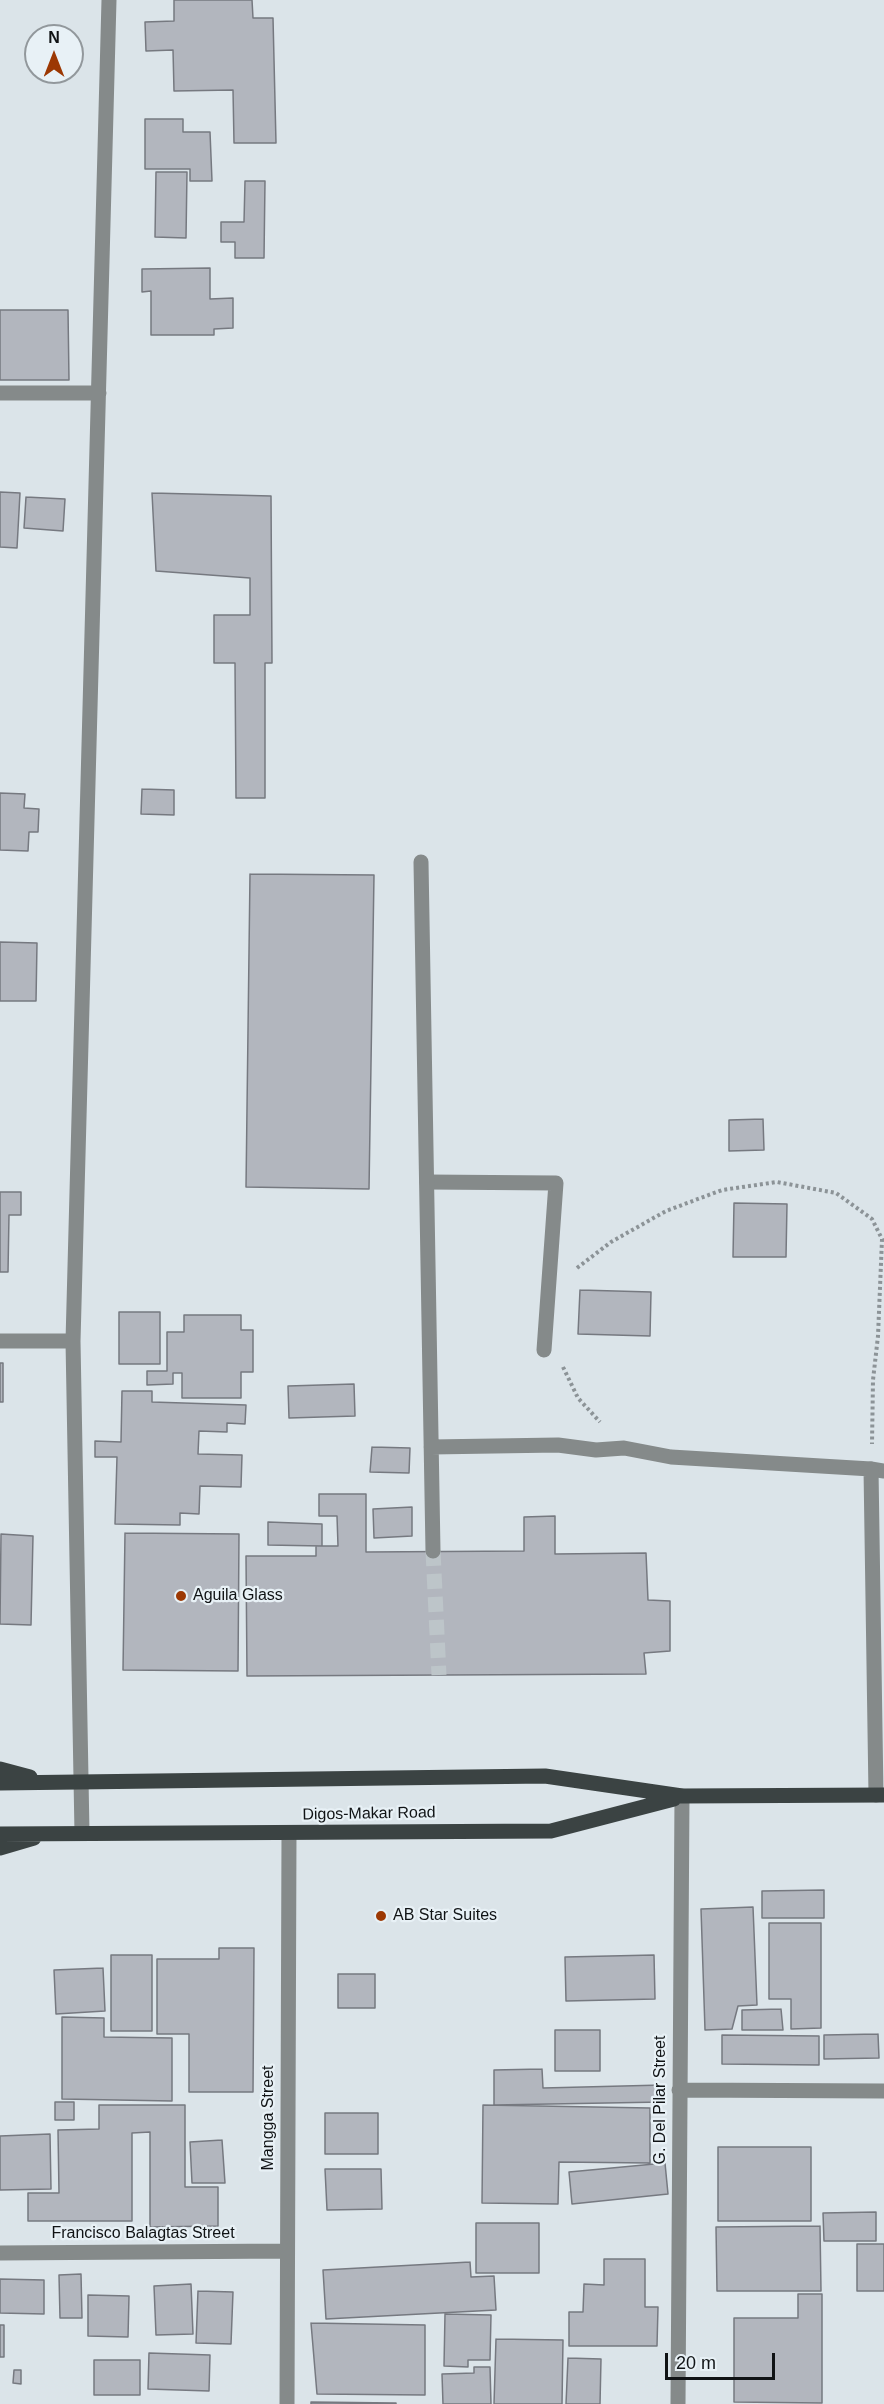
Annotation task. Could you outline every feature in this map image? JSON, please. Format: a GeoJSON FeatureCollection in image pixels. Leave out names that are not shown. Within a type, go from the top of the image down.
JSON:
{"type":"FeatureCollection","features":[{"type":"Feature","properties":{"kind":"main road","name":"Digos-Makar Road"},"geometry":{"type":"LineString","coordinates":[[0,1769],[50,1782]]}},
{"type":"Feature","properties":{"kind":"main road","name":"Digos-Makar Road"},"geometry":{"type":"LineString","coordinates":[[0,1783],[545,1776],[682,1796],[880,1795]]}},
{"type":"Feature","properties":{"kind":"main road","name":"Digos-Makar Road"},"geometry":{"type":"LineString","coordinates":[[0,1834],[551,1831],[682,1796]]}},
{"type":"Feature","properties":{"kind":"main road","name":"Digos-Makar Road"},"geometry":{"type":"LineString","coordinates":[[0,1848],[51,1833]]}},
{"type":"Feature","properties":{"kind":"street"},"geometry":{"type":"LineString","coordinates":[[82,1833],[73,1341],[109,0]]}},
{"type":"Feature","properties":{"kind":"street"},"geometry":{"type":"LineString","coordinates":[[0,393],[99,393]]}},
{"type":"Feature","properties":{"kind":"street"},"geometry":{"type":"LineString","coordinates":[[421,862],[433,1551]]}},
{"type":"Feature","properties":{"kind":"street"},"geometry":{"type":"LineString","coordinates":[[427,1182],[556,1183],[544,1350]]}},
{"type":"Feature","properties":{"kind":"street"},"geometry":{"type":"LineString","coordinates":[[0,1341],[73,1341]]}},
{"type":"Feature","properties":{"kind":"street"},"geometry":{"type":"LineString","coordinates":[[431,1447],[558,1445],[596,1450],[624,1448],[671,1456],[878,1470],[880,1795]]}},
{"type":"Feature","properties":{"kind":"street","name":"G. Del Pilar Street"},"geometry":{"type":"LineString","coordinates":[[678,2404],[682,1796]]}},
{"type":"Feature","properties":{"kind":"street","name":"Mangga Street"},"geometry":{"type":"LineString","coordinates":[[288,2404],[286,2252],[289,1833]]}},
{"type":"Feature","properties":{"kind":"street"},"geometry":{"type":"LineString","coordinates":[[679,2090],[884,2091]]}},
{"type":"Feature","properties":{"kind":"street","name":"Francisco Balagtas Street"},"geometry":{"type":"LineString","coordinates":[[0,2253],[286,2252]]}},
{"type":"Feature","properties":{"kind":"path"},"geometry":{"type":"LineString","coordinates":[[569,1275],[611,1242],[666,1211],[722,1190],[777,1182],[836,1193],[872,1219],[882,1239],[878,1336],[873,1380],[878,1470]]}},
{"type":"Feature","properties":{"kind":"path"},"geometry":{"type":"LineString","coordinates":[[560,1361],[578,1398],[624,1448]]}},
{"type":"Feature","properties":{"kind":"building"},"geometry":{"type":"Polygon","coordinates":[[[174,0],[252,0],[253,18],[273,18],[276,143],[234,143],[233,90],[174,91],[173,50],[146,51],[145,22],[174,21],[174,0]]]}},
{"type":"Feature","properties":{"kind":"building"},"geometry":{"type":"Polygon","coordinates":[[[145,119],[183,119],[183,132],[210,132],[212,181],[190,181],[190,169],[145,169],[145,119]]]}},
{"type":"Feature","properties":{"kind":"building"},"geometry":{"type":"Polygon","coordinates":[[[156,172],[187,172],[186,238],[155,237],[156,172]]]}},
{"type":"Feature","properties":{"kind":"building"},"geometry":{"type":"Polygon","coordinates":[[[245,181],[265,181],[264,258],[235,258],[235,242],[221,242],[221,222],[244,222],[245,181]]]}},
{"type":"Feature","properties":{"kind":"building"},"geometry":{"type":"Polygon","coordinates":[[[210,268],[210,299],[233,298],[233,328],[214,329],[214,335],[151,335],[151,291],[142,292],[142,269],[210,268]]]}},
{"type":"Feature","properties":{"kind":"building"},"geometry":{"type":"Polygon","coordinates":[[[0,310],[68,310],[69,380],[0,380],[0,310]]]}},
{"type":"Feature","properties":{"kind":"building"},"geometry":{"type":"Polygon","coordinates":[[[0,492],[20,493],[17,548],[0,547],[0,492]]]}},
{"type":"Feature","properties":{"kind":"building"},"geometry":{"type":"Polygon","coordinates":[[[152,493],[271,496],[272,663],[265,663],[265,798],[236,798],[235,663],[214,663],[214,615],[250,615],[250,578],[156,571],[152,493]]]}},
{"type":"Feature","properties":{"kind":"building"},"geometry":{"type":"Polygon","coordinates":[[[26,497],[65,499],[63,531],[24,528],[26,497]]]}},
{"type":"Feature","properties":{"kind":"building"},"geometry":{"type":"Polygon","coordinates":[[[142,789],[174,790],[174,815],[141,814],[142,789]]]}},
{"type":"Feature","properties":{"kind":"building"},"geometry":{"type":"Polygon","coordinates":[[[0,793],[25,794],[24,808],[39,809],[38,832],[29,832],[28,851],[0,850],[0,793]]]}},
{"type":"Feature","properties":{"kind":"building"},"geometry":{"type":"Polygon","coordinates":[[[250,874],[374,875],[369,1189],[246,1187],[250,874]]]}},
{"type":"Feature","properties":{"kind":"building"},"geometry":{"type":"Polygon","coordinates":[[[0,942],[37,943],[36,1001],[0,1001],[0,942]]]}},
{"type":"Feature","properties":{"kind":"building"},"geometry":{"type":"Polygon","coordinates":[[[763,1119],[764,1150],[729,1151],[729,1120],[763,1119]]]}},
{"type":"Feature","properties":{"kind":"building"},"geometry":{"type":"Polygon","coordinates":[[[0,1192],[21,1192],[21,1215],[9,1215],[8,1272],[0,1272],[0,1192]]]}},
{"type":"Feature","properties":{"kind":"building"},"geometry":{"type":"Polygon","coordinates":[[[734,1203],[787,1204],[786,1257],[733,1257],[734,1203]]]}},
{"type":"Feature","properties":{"kind":"building"},"geometry":{"type":"Polygon","coordinates":[[[580,1290],[651,1292],[650,1336],[578,1334],[580,1290]]]}},
{"type":"Feature","properties":{"kind":"building"},"geometry":{"type":"Polygon","coordinates":[[[119,1312],[160,1312],[160,1364],[119,1364],[119,1312]]]}},
{"type":"Feature","properties":{"kind":"building"},"geometry":{"type":"Polygon","coordinates":[[[184,1315],[241,1315],[241,1330],[253,1330],[253,1372],[241,1372],[241,1398],[182,1398],[182,1373],[173,1373],[173,1384],[147,1385],[147,1371],[167,1371],[167,1332],[184,1332],[184,1315]]]}},
{"type":"Feature","properties":{"kind":"building"},"geometry":{"type":"Polygon","coordinates":[[[0,1363],[3,1363],[3,1402],[0,1402],[0,1363]]]}},
{"type":"Feature","properties":{"kind":"building"},"geometry":{"type":"Polygon","coordinates":[[[354,1384],[355,1416],[289,1418],[288,1386],[354,1384]]]}},
{"type":"Feature","properties":{"kind":"building"},"geometry":{"type":"Polygon","coordinates":[[[122,1391],[152,1391],[152,1402],[246,1405],[245,1424],[227,1423],[227,1432],[199,1431],[198,1454],[242,1455],[241,1487],[200,1486],[199,1514],[180,1513],[180,1525],[115,1524],[117,1457],[95,1457],[95,1441],[121,1442],[122,1391]]]}},
{"type":"Feature","properties":{"kind":"building"},"geometry":{"type":"Polygon","coordinates":[[[372,1447],[410,1448],[409,1473],[370,1472],[372,1447]]]}},
{"type":"Feature","properties":{"kind":"building"},"geometry":{"type":"Polygon","coordinates":[[[319,1494],[366,1494],[366,1552],[524,1551],[524,1517],[555,1516],[555,1554],[646,1553],[648,1600],[670,1601],[670,1651],[644,1653],[646,1674],[247,1676],[246,1556],[316,1556],[316,1546],[338,1546],[337,1516],[319,1516],[319,1494]]]}},
{"type":"Feature","properties":{"kind":"building"},"geometry":{"type":"Polygon","coordinates":[[[412,1507],[412,1536],[374,1538],[373,1509],[412,1507]]]}},
{"type":"Feature","properties":{"kind":"building"},"geometry":{"type":"Polygon","coordinates":[[[268,1522],[322,1524],[322,1546],[268,1545],[268,1522]]]}},
{"type":"Feature","properties":{"kind":"building","name":"Aguila Glass"},"geometry":{"type":"Polygon","coordinates":[[[125,1533],[239,1534],[238,1671],[123,1670],[125,1533]]]}},
{"type":"Feature","properties":{"kind":"building"},"geometry":{"type":"Polygon","coordinates":[[[1,1534],[33,1536],[31,1625],[0,1624],[1,1534]]]}},
{"type":"Feature","properties":{"kind":"building"},"geometry":{"type":"Polygon","coordinates":[[[824,1890],[824,1918],[762,1918],[762,1891],[824,1890]]]}},
{"type":"Feature","properties":{"kind":"building"},"geometry":{"type":"Polygon","coordinates":[[[753,1907],[757,2005],[738,2006],[732,2029],[705,2030],[701,1909],[753,1907]]]}},
{"type":"Feature","properties":{"kind":"building"},"geometry":{"type":"Polygon","coordinates":[[[769,1923],[821,1923],[821,2028],[791,2029],[791,1999],[769,1999],[769,1923]]]}},
{"type":"Feature","properties":{"kind":"building"},"geometry":{"type":"Polygon","coordinates":[[[219,1948],[254,1948],[253,2092],[189,2092],[189,2034],[157,2034],[157,1959],[219,1959],[219,1948]]]}},
{"type":"Feature","properties":{"kind":"building"},"geometry":{"type":"Polygon","coordinates":[[[111,1955],[152,1955],[152,2031],[111,2031],[111,1955]]]}},
{"type":"Feature","properties":{"kind":"building"},"geometry":{"type":"Polygon","coordinates":[[[654,1955],[655,1999],[566,2001],[565,1957],[654,1955]]]}},
{"type":"Feature","properties":{"kind":"building"},"geometry":{"type":"Polygon","coordinates":[[[103,1968],[105,2011],[56,2014],[54,1970],[103,1968]]]}},
{"type":"Feature","properties":{"kind":"building"},"geometry":{"type":"Polygon","coordinates":[[[338,1974],[375,1974],[375,2008],[338,2008],[338,1974]]]}},
{"type":"Feature","properties":{"kind":"building"},"geometry":{"type":"Polygon","coordinates":[[[781,2009],[783,2030],[742,2030],[742,2010],[781,2009]]]}},
{"type":"Feature","properties":{"kind":"building"},"geometry":{"type":"Polygon","coordinates":[[[62,2017],[104,2018],[104,2037],[172,2038],[172,2101],[62,2099],[62,2017]]]}},
{"type":"Feature","properties":{"kind":"building"},"geometry":{"type":"Polygon","coordinates":[[[555,2030],[600,2030],[600,2071],[555,2071],[555,2030]]]}},
{"type":"Feature","properties":{"kind":"building"},"geometry":{"type":"Polygon","coordinates":[[[878,2034],[879,2058],[824,2059],[824,2035],[878,2034]]]}},
{"type":"Feature","properties":{"kind":"building"},"geometry":{"type":"Polygon","coordinates":[[[722,2035],[819,2036],[819,2065],[722,2064],[722,2035]]]}},
{"type":"Feature","properties":{"kind":"building"},"geometry":{"type":"Polygon","coordinates":[[[542,2069],[543,2088],[663,2085],[663,2102],[494,2105],[494,2070],[542,2069]]]}},
{"type":"Feature","properties":{"kind":"building"},"geometry":{"type":"Polygon","coordinates":[[[55,2102],[74,2102],[74,2120],[55,2120],[55,2102]]]}},
{"type":"Feature","properties":{"kind":"building"},"geometry":{"type":"Polygon","coordinates":[[[99,2105],[185,2105],[185,2187],[218,2187],[218,2226],[150,2227],[150,2132],[132,2133],[132,2221],[28,2221],[28,2193],[59,2193],[58,2130],[99,2129],[99,2105]]]}},
{"type":"Feature","properties":{"kind":"building"},"geometry":{"type":"Polygon","coordinates":[[[483,2105],[650,2108],[650,2163],[559,2162],[558,2204],[482,2203],[483,2105]]]}},
{"type":"Feature","properties":{"kind":"building"},"geometry":{"type":"Polygon","coordinates":[[[325,2113],[378,2113],[378,2154],[325,2154],[325,2113]]]}},
{"type":"Feature","properties":{"kind":"building"},"geometry":{"type":"Polygon","coordinates":[[[50,2134],[51,2189],[0,2190],[0,2136],[50,2134]]]}},
{"type":"Feature","properties":{"kind":"building"},"geometry":{"type":"Polygon","coordinates":[[[222,2140],[225,2183],[192,2183],[190,2142],[222,2140]]]}},
{"type":"Feature","properties":{"kind":"building"},"geometry":{"type":"Polygon","coordinates":[[[718,2147],[811,2147],[811,2221],[718,2221],[718,2147]]]}},
{"type":"Feature","properties":{"kind":"building"},"geometry":{"type":"Polygon","coordinates":[[[665,2163],[668,2194],[572,2204],[569,2172],[665,2163]]]}},
{"type":"Feature","properties":{"kind":"building"},"geometry":{"type":"Polygon","coordinates":[[[325,2169],[381,2169],[382,2209],[327,2210],[325,2169]]]}},
{"type":"Feature","properties":{"kind":"building"},"geometry":{"type":"Polygon","coordinates":[[[876,2212],[876,2241],[824,2241],[823,2213],[876,2212]]]}},
{"type":"Feature","properties":{"kind":"building"},"geometry":{"type":"Polygon","coordinates":[[[476,2223],[539,2223],[539,2273],[476,2273],[476,2223]]]}},
{"type":"Feature","properties":{"kind":"building"},"geometry":{"type":"Polygon","coordinates":[[[820,2226],[821,2291],[717,2291],[716,2227],[820,2226]]]}},
{"type":"Feature","properties":{"kind":"building"},"geometry":{"type":"Polygon","coordinates":[[[857,2244],[884,2244],[884,2291],[857,2291],[857,2244]]]}},
{"type":"Feature","properties":{"kind":"building"},"geometry":{"type":"Polygon","coordinates":[[[604,2259],[645,2259],[645,2307],[658,2307],[657,2346],[569,2346],[569,2312],[583,2312],[584,2284],[604,2285],[604,2259]]]}},
{"type":"Feature","properties":{"kind":"building"},"geometry":{"type":"Polygon","coordinates":[[[470,2262],[471,2277],[494,2276],[496,2310],[326,2319],[323,2270],[470,2262]]]}},
{"type":"Feature","properties":{"kind":"building"},"geometry":{"type":"Polygon","coordinates":[[[81,2274],[82,2318],[60,2318],[59,2275],[81,2274]]]}},
{"type":"Feature","properties":{"kind":"building"},"geometry":{"type":"Polygon","coordinates":[[[0,2279],[44,2280],[44,2314],[0,2313],[0,2279]]]}},
{"type":"Feature","properties":{"kind":"building"},"geometry":{"type":"Polygon","coordinates":[[[191,2284],[193,2334],[156,2335],[154,2286],[191,2284]]]}},
{"type":"Feature","properties":{"kind":"building"},"geometry":{"type":"Polygon","coordinates":[[[198,2291],[233,2292],[231,2344],[196,2343],[198,2291]]]}},
{"type":"Feature","properties":{"kind":"building"},"geometry":{"type":"Polygon","coordinates":[[[798,2294],[822,2294],[822,2403],[734,2402],[734,2318],[798,2318],[798,2294]]]}},
{"type":"Feature","properties":{"kind":"building"},"geometry":{"type":"Polygon","coordinates":[[[88,2295],[129,2296],[128,2337],[88,2336],[88,2295]]]}},
{"type":"Feature","properties":{"kind":"building"},"geometry":{"type":"Polygon","coordinates":[[[445,2314],[491,2315],[490,2360],[468,2360],[468,2367],[444,2366],[445,2314]]]}},
{"type":"Feature","properties":{"kind":"building"},"geometry":{"type":"Polygon","coordinates":[[[311,2323],[425,2325],[425,2395],[317,2394],[311,2323]]]}},
{"type":"Feature","properties":{"kind":"building"},"geometry":{"type":"Polygon","coordinates":[[[0,2325],[4,2325],[4,2357],[0,2357],[0,2325]]]}},
{"type":"Feature","properties":{"kind":"building"},"geometry":{"type":"Polygon","coordinates":[[[496,2339],[563,2340],[562,2404],[494,2404],[496,2339]]]}},
{"type":"Feature","properties":{"kind":"building"},"geometry":{"type":"Polygon","coordinates":[[[149,2353],[210,2355],[209,2391],[148,2389],[149,2353]]]}},
{"type":"Feature","properties":{"kind":"building"},"geometry":{"type":"Polygon","coordinates":[[[568,2358],[601,2359],[600,2404],[566,2404],[568,2358]]]}},
{"type":"Feature","properties":{"kind":"building"},"geometry":{"type":"Polygon","coordinates":[[[94,2360],[140,2360],[140,2395],[94,2395],[94,2360]]]}},
{"type":"Feature","properties":{"kind":"building"},"geometry":{"type":"Polygon","coordinates":[[[474,2367],[490,2367],[491,2404],[443,2404],[442,2374],[474,2373],[474,2367]]]}},
{"type":"Feature","properties":{"kind":"building"},"geometry":{"type":"Polygon","coordinates":[[[14,2370],[21,2370],[21,2384],[13,2383],[14,2370]]]}},
{"type":"Feature","properties":{"kind":"building"},"geometry":{"type":"Polygon","coordinates":[[[311,2402],[396,2403],[396,2404],[311,2404],[311,2402]]]}},
{"type":"Feature","properties":{"kind":"tunnel"},"geometry":{"type":"LineString","coordinates":[[433,1551],[439,1675]]}},
{"type":"Feature","properties":{"kind":"place","name":"Aguila Glass"},"geometry":{"type":"Point","coordinates":[181,1596]}},
{"type":"Feature","properties":{"kind":"place","name":"AB Star Suites"},"geometry":{"type":"Point","coordinates":[381,1916]}}]}
